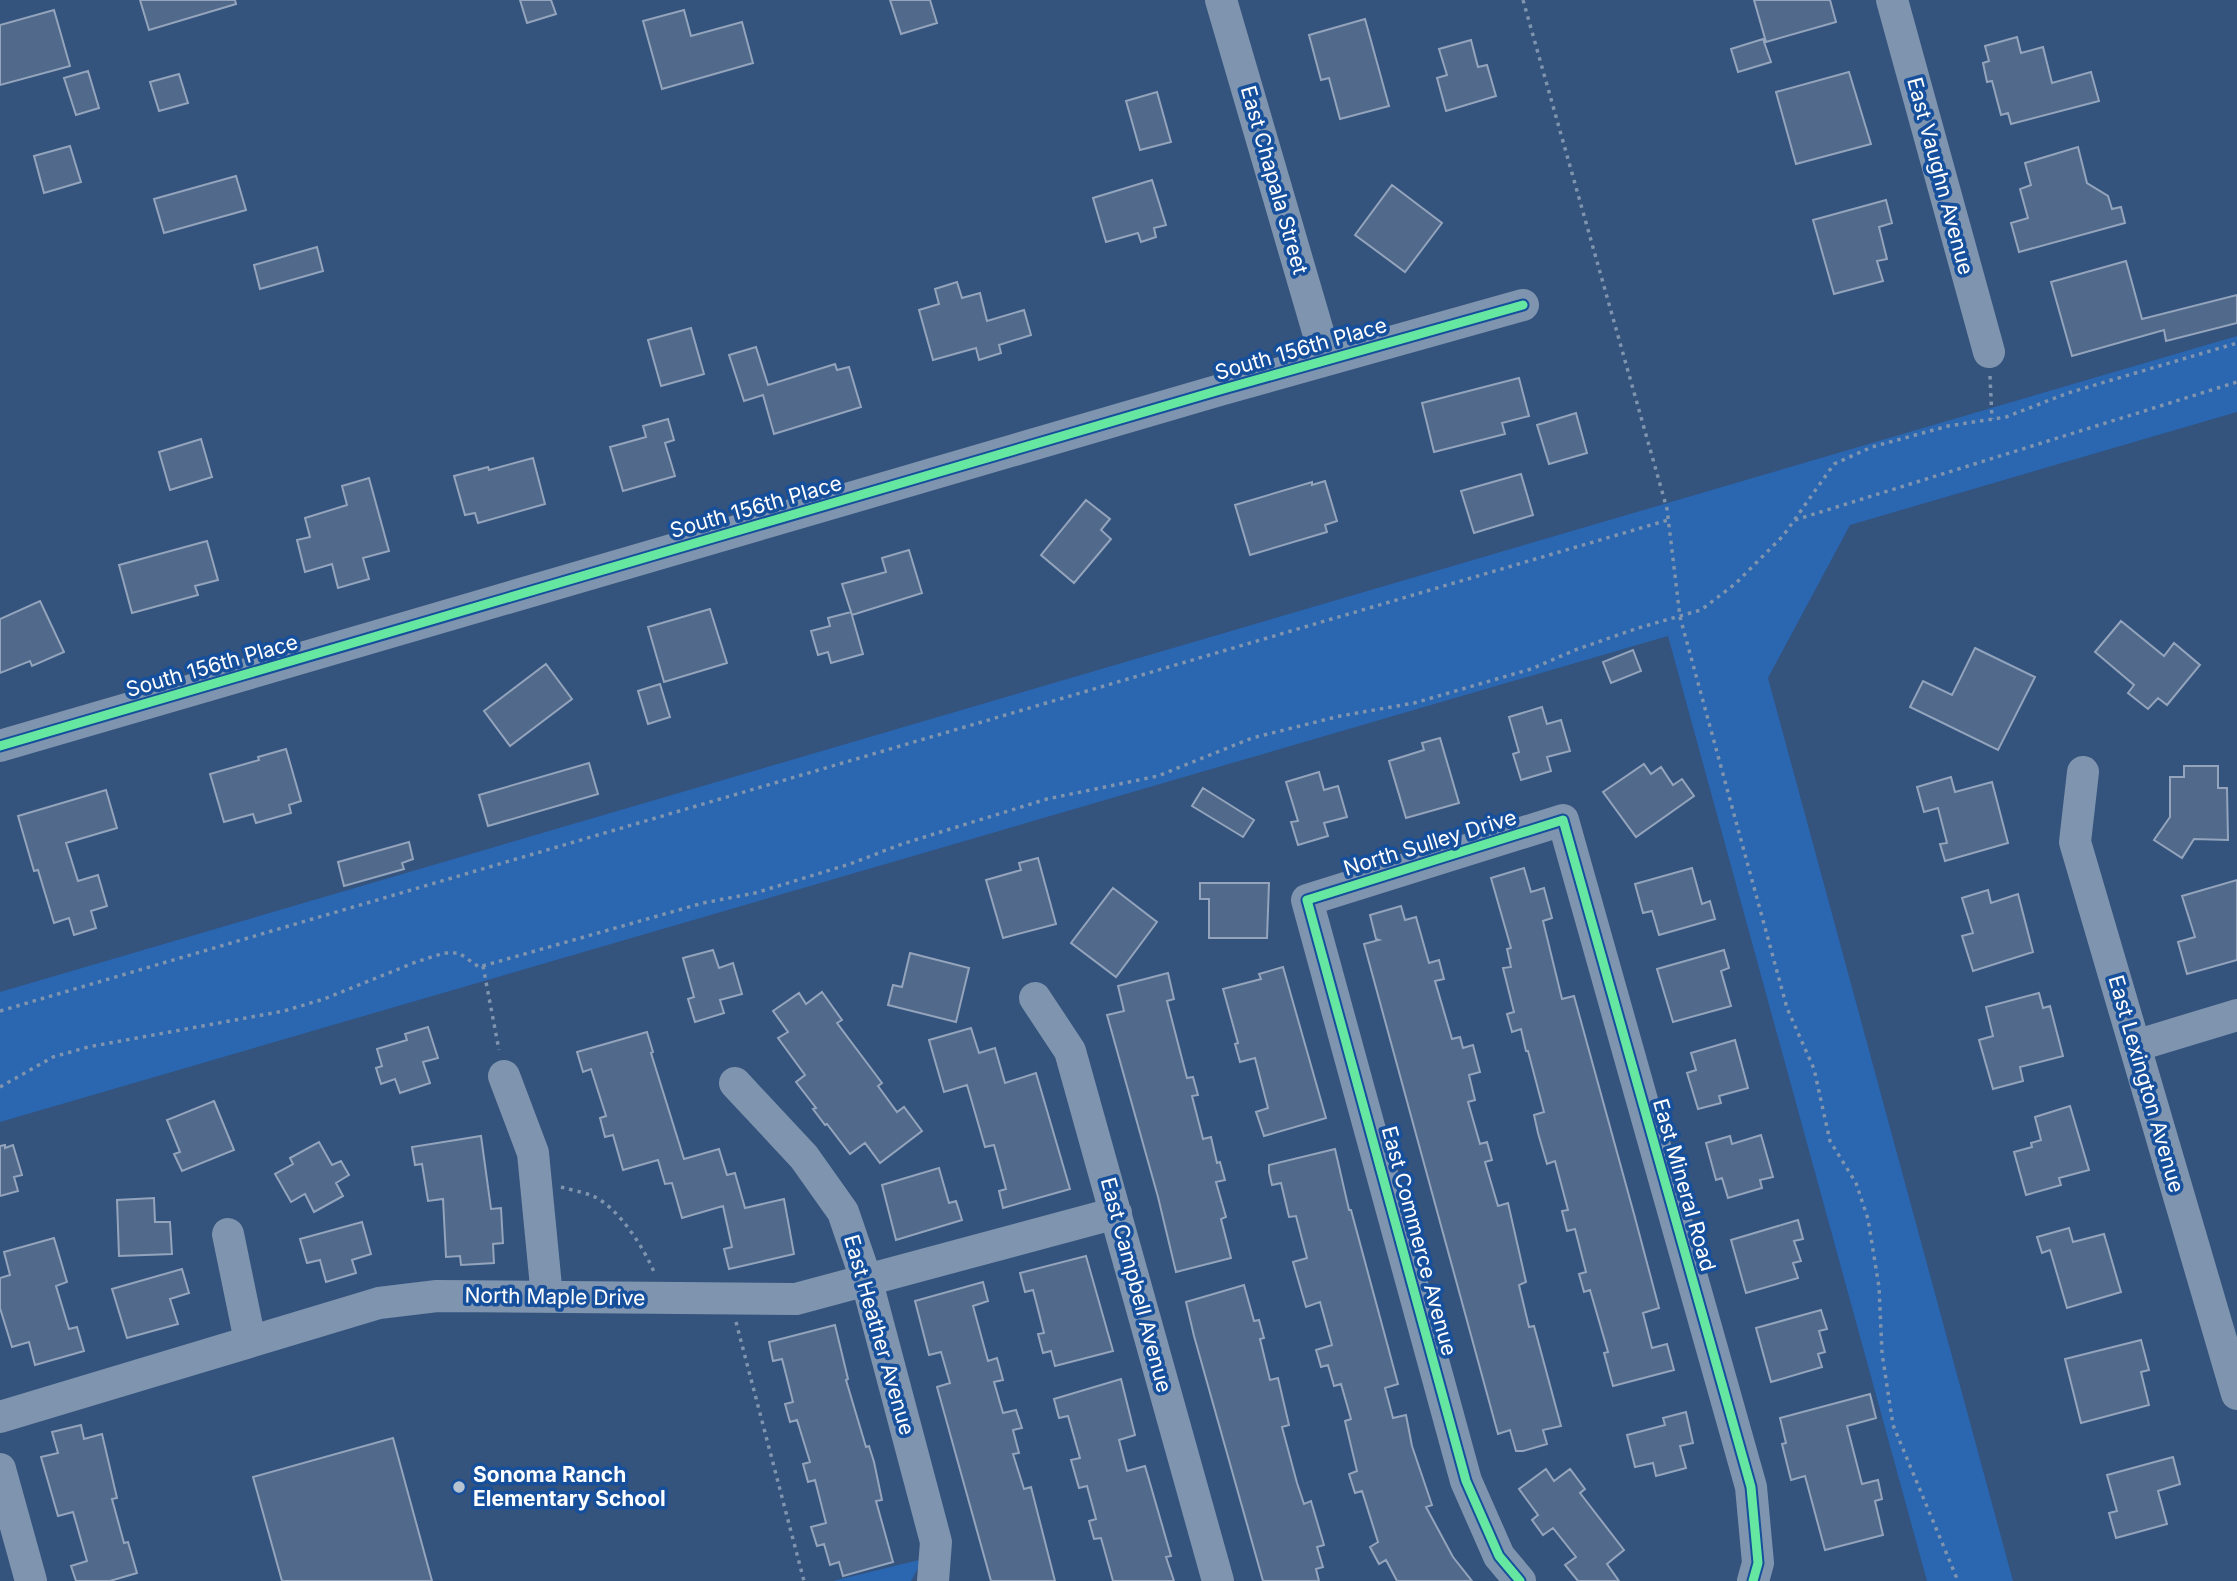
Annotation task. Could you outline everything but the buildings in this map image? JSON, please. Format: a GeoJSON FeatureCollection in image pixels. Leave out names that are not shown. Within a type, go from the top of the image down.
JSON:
{"type":"FeatureCollection","features":[{"type":"Feature","properties":{"kind":"street","name":"East Chapala Street"},"geometry":{"type":"LineString","coordinates":[[1221,0],[1326,359]]}},
{"type":"Feature","properties":{"kind":"street","name":"East Vaughn Avenue"},"geometry":{"type":"LineString","coordinates":[[1892,0],[1989,352]]}},
{"type":"Feature","properties":{"kind":"street","name":"South 156th Place"},"geometry":{"type":"LineString","coordinates":[[0,746],[1523,304]]}},
{"type":"Feature","properties":{"kind":"street","name":"East Lexington Avenue"},"geometry":{"type":"LineString","coordinates":[[2083,772],[2075,842],[2237,1394]]}},
{"type":"Feature","properties":{"kind":"street","name":"North Sulley Drive"},"geometry":{"type":"LineString","coordinates":[[1307,900],[1563,820]]}},
{"type":"Feature","properties":{"kind":"street","name":"East Mineral Road"},"geometry":{"type":"LineString","coordinates":[[1563,820],[1751,1487],[1756,1572]]}},
{"type":"Feature","properties":{"kind":"street","name":"East Commerce Avenue"},"geometry":{"type":"LineString","coordinates":[[1307,900],[1466,1481],[1499,1556],[1521,1581]]}},
{"type":"Feature","properties":{"kind":"street","name":"East Campbell Avenue"},"geometry":{"type":"LineString","coordinates":[[1035,998],[1070,1051],[1218,1581]]}},
{"type":"Feature","properties":{"kind":"street"},"geometry":{"type":"LineString","coordinates":[[2135,1045],[2237,1016]]}},
{"type":"Feature","properties":{"kind":"street"},"geometry":{"type":"LineString","coordinates":[[504,1076],[533,1153],[547,1297]]}},
{"type":"Feature","properties":{"kind":"street","name":"East Heather Avenue"},"geometry":{"type":"LineString","coordinates":[[735,1083],[804,1157],[843,1212],[867,1282],[936,1542],[933,1581]]}},
{"type":"Feature","properties":{"kind":"street","name":"North Maple Drive"},"geometry":{"type":"LineString","coordinates":[[0,1417],[379,1303],[437,1296],[796,1299],[1116,1213]]}},
{"type":"Feature","properties":{"kind":"street"},"geometry":{"type":"LineString","coordinates":[[228,1234],[250,1340]]}},
{"type":"Feature","properties":{"kind":"street"},"geometry":{"type":"LineString","coordinates":[[0,1469],[31,1581]]}},
{"type":"Feature","properties":{"kind":"path"},"geometry":{"type":"LineString","coordinates":[[1523,0],[1663,496],[1680,617],[1787,1008],[1814,1069],[1830,1141],[1856,1182],[1868,1219],[1879,1287],[1882,1353],[1893,1425],[1958,1581]]}},
{"type":"Feature","properties":{"kind":"path"},"geometry":{"type":"LineString","coordinates":[[0,1087],[53,1057],[102,1045],[284,1011],[324,999],[416,962],[444,954],[459,953],[479,967],[483,966],[703,904],[767,890],[1047,799],[1158,776],[1252,738],[1340,716],[1415,703],[1531,669],[1638,628],[1701,610],[1715,601],[1783,536],[1834,464],[1871,447],[1948,426],[2006,417],[2068,393],[2237,343]]}},
{"type":"Feature","properties":{"kind":"path"},"geometry":{"type":"LineString","coordinates":[[1989,352],[1992,419]]}},
{"type":"Feature","properties":{"kind":"path"},"geometry":{"type":"LineString","coordinates":[[1793,520],[2237,382]]}},
{"type":"Feature","properties":{"kind":"path"},"geometry":{"type":"LineString","coordinates":[[0,1011],[1668,520]]}},
{"type":"Feature","properties":{"kind":"path"},"geometry":{"type":"LineString","coordinates":[[483,966],[504,1076]]}},
{"type":"Feature","properties":{"kind":"path"},"geometry":{"type":"LineString","coordinates":[[537,1181],[595,1197],[612,1212],[647,1256],[657,1281],[660,1298]]}},
{"type":"Feature","properties":{"kind":"path"},"geometry":{"type":"LineString","coordinates":[[732,1299],[804,1581]]}},
{"type":"Feature","properties":{"kind":"shaded area"},"geometry":{"type":"Polygon","coordinates":[[[2237,336],[2237,412],[1850,525],[1768,678],[2013,1581],[1927,1581],[1668,636],[0,1122],[0,992],[2237,336]]]}},
{"type":"Feature","properties":{"kind":"shaded area"},"geometry":{"type":"Polygon","coordinates":[[[923,1559],[911,1581],[833,1581],[923,1559]]]}},
{"type":"Feature","properties":{"kind":"cycle path"},"geometry":{"type":"LineString","coordinates":[[0,746],[1220,390],[1523,305]]}},
{"type":"Feature","properties":{"kind":"cycle path"},"geometry":{"type":"LineString","coordinates":[[1520,1581],[1499,1556],[1466,1481],[1307,900],[1563,820],[1751,1487],[1758,1563],[1753,1581]]}},
{"type":"Feature","properties":{"kind":"place","name":"Sonoma Ranch Elementary School"},"geometry":{"type":"Point","coordinates":[459,1487]}}]}
